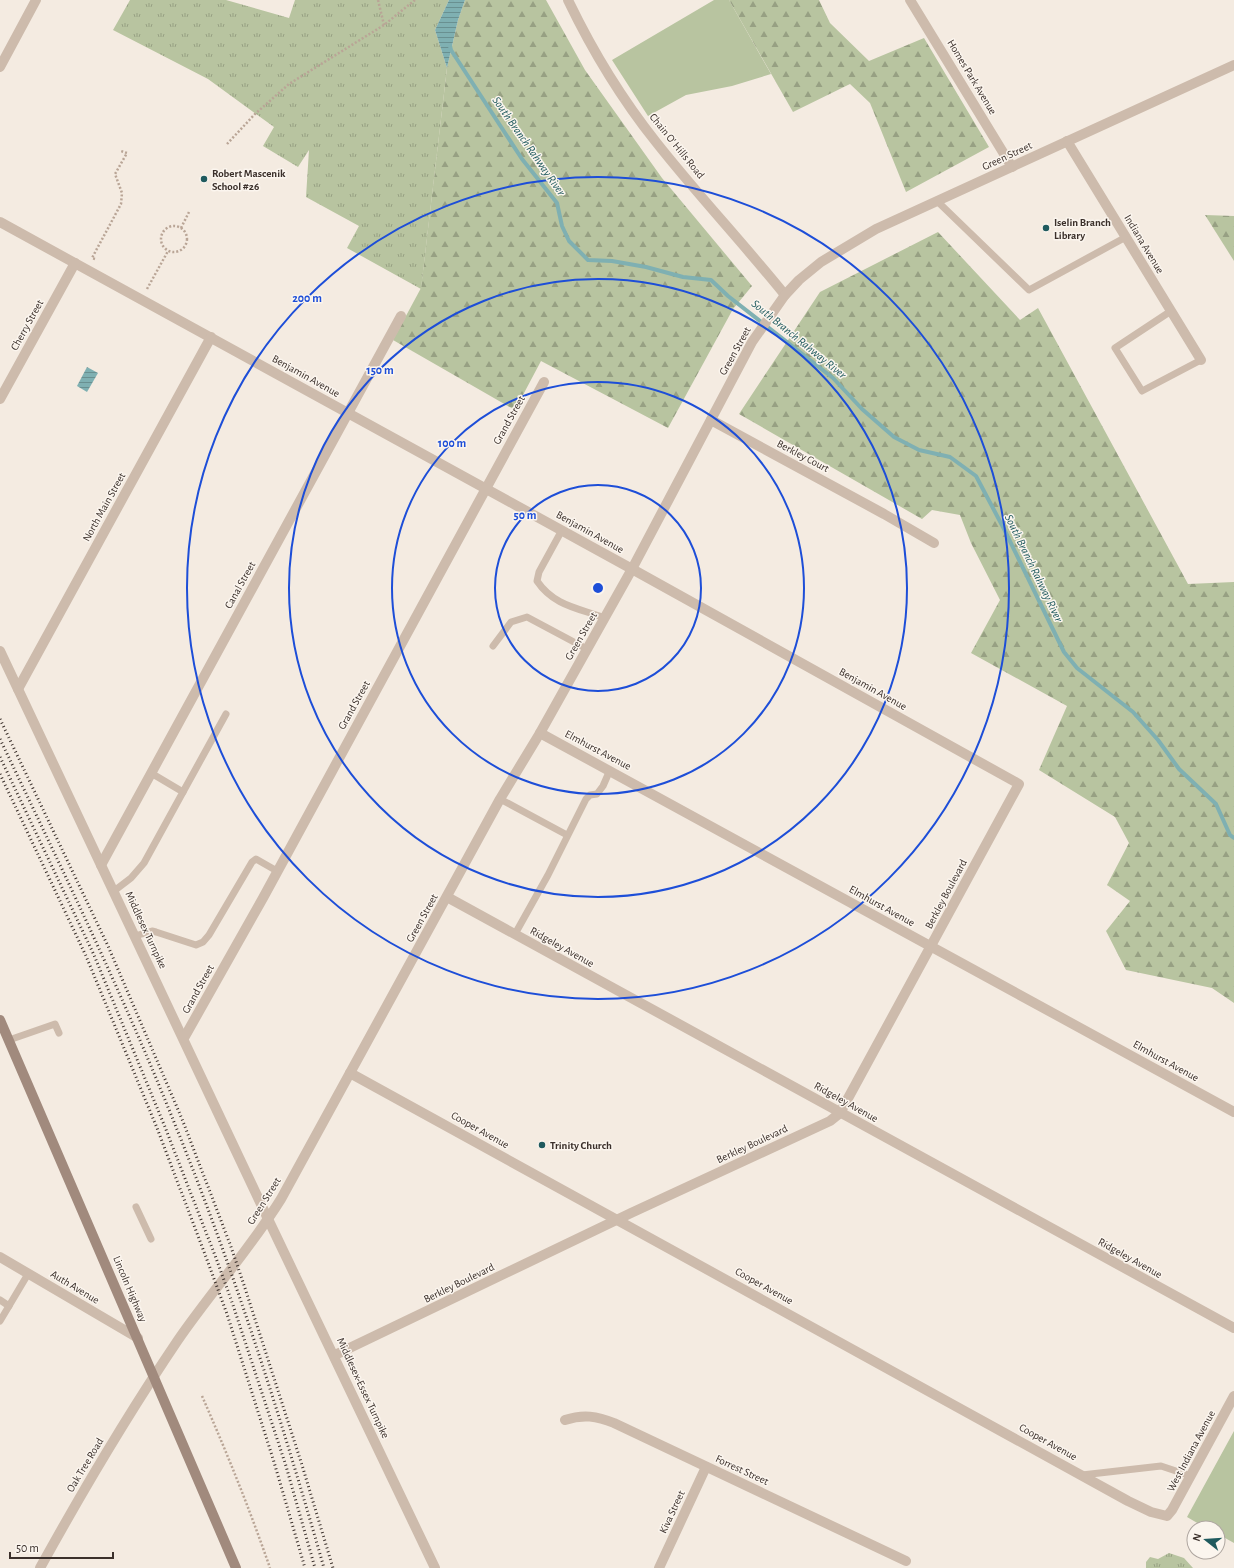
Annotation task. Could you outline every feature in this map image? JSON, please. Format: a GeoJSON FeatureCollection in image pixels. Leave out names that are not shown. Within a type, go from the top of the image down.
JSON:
{"type":"FeatureCollection","features":[{"type":"Feature","properties":{"kind":"main road","name":"Lincoln Highway"},"geometry":{"type":"LineString","coordinates":[[0,1020],[236,1568]]}},
{"type":"Feature","properties":{"kind":"street"},"geometry":{"type":"LineString","coordinates":[[0,67],[36,0]]}},
{"type":"Feature","properties":{"kind":"street","name":"Chain O' Hills Road"},"geometry":{"type":"LineString","coordinates":[[568,0],[584,34],[611,78],[655,142],[785,295]]}},
{"type":"Feature","properties":{"kind":"street","name":"Homes Park Avenue"},"geometry":{"type":"LineString","coordinates":[[910,0],[1012,167]]}},
{"type":"Feature","properties":{"kind":"street","name":"Green Street"},"geometry":{"type":"LineString","coordinates":[[154,1376],[178,1340],[268,1219],[500,799],[540,733],[586,649],[605,618],[752,342],[785,295],[799,280],[821,262],[876,229],[1234,65]]}},
{"type":"Feature","properties":{"kind":"street","name":"Indiana Avenue"},"geometry":{"type":"LineString","coordinates":[[1068,141],[1201,360]]}},
{"type":"Feature","properties":{"kind":"street","name":"Benjamin Avenue"},"geometry":{"type":"LineString","coordinates":[[0,222],[632,568],[1019,784]]}},
{"type":"Feature","properties":{"kind":"street","name":"Cherry Street"},"geometry":{"type":"LineString","coordinates":[[0,399],[75,263]]}},
{"type":"Feature","properties":{"kind":"street","name":"Canal Street"},"geometry":{"type":"LineString","coordinates":[[101,865],[401,316]]}},
{"type":"Feature","properties":{"kind":"street","name":"North Main Street"},"geometry":{"type":"LineString","coordinates":[[18,689],[211,338]]}},
{"type":"Feature","properties":{"kind":"street","name":"Grand Street"},"geometry":{"type":"LineString","coordinates":[[184,1038],[544,382]]}},
{"type":"Feature","properties":{"kind":"street","name":"Berkley Court"},"geometry":{"type":"LineString","coordinates":[[711,420],[884,514],[934,543]]}},
{"type":"Feature","properties":{"kind":"street","name":"Middlesex Turnpike"},"geometry":{"type":"LineString","coordinates":[[0,652],[184,1038],[268,1219]]}},
{"type":"Feature","properties":{"kind":"street","name":"Elmhurst Avenue"},"geometry":{"type":"LineString","coordinates":[[540,733],[1234,1112]]}},
{"type":"Feature","properties":{"kind":"street","name":"Berkley Boulevard"},"geometry":{"type":"LineString","coordinates":[[335,1355],[830,1121],[840,1113],[932,947],[1019,784]]}},
{"type":"Feature","properties":{"kind":"street","name":"Ridgeley Avenue"},"geometry":{"type":"LineString","coordinates":[[447,897],[1234,1328]]}},
{"type":"Feature","properties":{"kind":"street","name":"Cooper Avenue"},"geometry":{"type":"LineString","coordinates":[[350,1073],[1082,1475],[1151,1512],[1167,1516]]}},
{"type":"Feature","properties":{"kind":"street","name":"Middlesex-Essex Turnpike"},"geometry":{"type":"LineString","coordinates":[[268,1219],[335,1355],[435,1568]]}},
{"type":"Feature","properties":{"kind":"street","name":"Auth Avenue"},"geometry":{"type":"LineString","coordinates":[[0,1257],[138,1338]]}},
{"type":"Feature","properties":{"kind":"street","name":"Oak Tree Road"},"geometry":{"type":"LineString","coordinates":[[40,1568],[84,1489],[154,1376]]}},
{"type":"Feature","properties":{"kind":"street","name":"West Indiana Avenue"},"geometry":{"type":"LineString","coordinates":[[1167,1516],[1172,1510],[1191,1476],[1234,1396]]}},
{"type":"Feature","properties":{"kind":"street","name":"Forrest Street"},"geometry":{"type":"LineString","coordinates":[[565,1420],[585,1415],[606,1420],[906,1561]]}},
{"type":"Feature","properties":{"kind":"street","name":"Kiva Street"},"geometry":{"type":"LineString","coordinates":[[659,1568],[706,1466]]}},
{"type":"Feature","properties":{"kind":"lane"},"geometry":{"type":"LineString","coordinates":[[937,200],[1029,290],[1126,237]]}},
{"type":"Feature","properties":{"kind":"lane"},"geometry":{"type":"LineString","coordinates":[[1171,311],[1115,348],[1142,391],[1201,360]]}},
{"type":"Feature","properties":{"kind":"lane"},"geometry":{"type":"LineString","coordinates":[[562,530],[539,572],[537,581],[551,596],[570,607],[581,609],[605,618]]}},
{"type":"Feature","properties":{"kind":"lane"},"geometry":{"type":"LineString","coordinates":[[493,646],[511,622],[527,617],[586,649]]}},
{"type":"Feature","properties":{"kind":"lane"},"geometry":{"type":"LineString","coordinates":[[114,891],[132,878],[144,864],[226,714]]}},
{"type":"Feature","properties":{"kind":"lane"},"geometry":{"type":"LineString","coordinates":[[515,934],[548,875],[586,798],[590,795],[597,794],[603,786],[610,770]]}},
{"type":"Feature","properties":{"kind":"lane"},"geometry":{"type":"LineString","coordinates":[[151,773],[183,792]]}},
{"type":"Feature","properties":{"kind":"lane"},"geometry":{"type":"LineString","coordinates":[[500,799],[567,835]]}},
{"type":"Feature","properties":{"kind":"lane"},"geometry":{"type":"LineString","coordinates":[[135,936],[152,931],[196,945],[200,944],[209,935],[252,862],[256,859],[277,871]]}},
{"type":"Feature","properties":{"kind":"lane"},"geometry":{"type":"LineString","coordinates":[[9,1040],[55,1024],[59,1033]]}},
{"type":"Feature","properties":{"kind":"lane"},"geometry":{"type":"LineString","coordinates":[[136,1207],[151,1239]]}},
{"type":"Feature","properties":{"kind":"lane"},"geometry":{"type":"LineString","coordinates":[[0,1321],[28,1274]]}},
{"type":"Feature","properties":{"kind":"lane"},"geometry":{"type":"LineString","coordinates":[[0,1300],[9,1306]]}},
{"type":"Feature","properties":{"kind":"lane"},"geometry":{"type":"LineString","coordinates":[[1082,1475],[1161,1466],[1191,1476]]}},
{"type":"Feature","properties":{"kind":"path"},"geometry":{"type":"LineString","coordinates":[[378,0],[384,25]]}},
{"type":"Feature","properties":{"kind":"path"},"geometry":{"type":"LineString","coordinates":[[227,144],[255,114],[289,84],[384,25],[415,0]]}},
{"type":"Feature","properties":{"kind":"path"},"geometry":{"type":"LineString","coordinates":[[95,259],[92,258],[121,204],[122,193],[115,174],[127,153],[122,151]]}},
{"type":"Feature","properties":{"kind":"path"},"geometry":{"type":"LineString","coordinates":[[181,228],[188,212]]}},
{"type":"Feature","properties":{"kind":"path"},"geometry":{"type":"LineString","coordinates":[[177,226],[181,228],[187,234],[187,244],[177,252],[168,251],[163,245],[163,233],[169,227],[177,226]]}},
{"type":"Feature","properties":{"kind":"path"},"geometry":{"type":"LineString","coordinates":[[147,289],[168,251]]}},
{"type":"Feature","properties":{"kind":"path"},"geometry":{"type":"LineString","coordinates":[[202,1396],[227,1453],[255,1524],[270,1568]]}},
{"type":"Feature","properties":{"kind":"green space"},"geometry":{"type":"Polygon","coordinates":[[[130,0],[226,0],[289,18],[295,0],[449,0],[435,30],[447,68],[421,289],[347,248],[359,226],[306,197],[309,150],[298,167],[263,146],[274,127],[208,79],[113,30],[130,0]]]}},
{"type":"Feature","properties":{"kind":"green space"},"geometry":{"type":"Polygon","coordinates":[[[465,0],[546,0],[585,70],[662,178],[752,286],[733,309],[668,428],[541,361],[515,410],[393,340],[421,288],[447,68],[458,20],[465,0]]]}},
{"type":"Feature","properties":{"kind":"green space"},"geometry":{"type":"Polygon","coordinates":[[[714,0],[729,0],[771,74],[732,86],[686,95],[648,116],[612,60],[714,0]]]}},
{"type":"Feature","properties":{"kind":"green space"},"geometry":{"type":"Polygon","coordinates":[[[729,0],[819,0],[830,23],[869,61],[924,38],[989,147],[906,192],[870,103],[850,84],[793,112],[729,0]]]}},
{"type":"Feature","properties":{"kind":"green space"},"geometry":{"type":"Polygon","coordinates":[[[1205,215],[1234,216],[1234,261],[1205,215]]]}},
{"type":"Feature","properties":{"kind":"green space"},"geometry":{"type":"Polygon","coordinates":[[[938,232],[1020,320],[1038,308],[1188,584],[1234,582],[1234,1003],[1212,988],[1126,970],[1106,931],[1130,901],[1107,885],[1129,843],[1115,817],[1039,770],[1067,706],[971,653],[1000,600],[971,543],[960,515],[932,510],[922,519],[739,414],[820,292],[938,232]]]}},
{"type":"Feature","properties":{"kind":"green space"},"geometry":{"type":"Polygon","coordinates":[[[1234,1431],[1234,1543],[1226,1538],[1226,1520],[1192,1520],[1187,1517],[1234,1431]]]}},
{"type":"Feature","properties":{"kind":"green space"},"geometry":{"type":"Polygon","coordinates":[[[1169,1553],[1184,1558],[1193,1568],[1146,1568],[1146,1562],[1150,1557],[1158,1559],[1169,1553]]]}},
{"type":"Feature","properties":{"kind":"water"},"geometry":{"type":"Polygon","coordinates":[[[449,0],[465,0],[458,20],[447,68],[435,30],[449,0]]]}},
{"type":"Feature","properties":{"kind":"water"},"geometry":{"type":"Polygon","coordinates":[[[87,367],[98,373],[87,392],[77,386],[87,367]]]}},
{"type":"Feature","properties":{"kind":"waterway","name":"South Branch Rahway River"},"geometry":{"type":"LineString","coordinates":[[450,46],[451,50],[522,159],[557,203],[562,226],[569,241],[588,260],[612,261],[646,267],[683,277],[711,280],[728,296],[833,378],[862,409],[894,437],[919,450],[950,457],[976,476],[1004,529],[1064,652],[1077,668],[1133,712],[1158,740],[1179,769],[1216,804],[1230,835],[1234,838]]}},
{"type":"Feature","properties":{"kind":"railway"},"geometry":{"type":"LineString","coordinates":[[0,719],[108,946],[182,1119],[230,1244],[244,1285],[302,1465],[333,1568]]}},
{"type":"Feature","properties":{"kind":"railway"},"geometry":{"type":"LineString","coordinates":[[0,739],[112,977],[154,1073],[196,1177],[255,1343],[291,1455],[324,1568]]}},
{"type":"Feature","properties":{"kind":"railway"},"geometry":{"type":"LineString","coordinates":[[0,757],[94,955],[165,1127],[216,1258],[286,1466],[315,1568]]}},
{"type":"Feature","properties":{"kind":"railway"},"geometry":{"type":"LineString","coordinates":[[0,774],[86,956],[157,1128],[227,1314],[274,1462],[305,1568]]}},
{"type":"Feature","properties":{"kind":"place","name":"Robert Mascenik School #26"},"geometry":{"type":"Point","coordinates":[204,179]}},
{"type":"Feature","properties":{"kind":"place","name":"Iselin Branch Library"},"geometry":{"type":"Point","coordinates":[1046,228]}},
{"type":"Feature","properties":{"kind":"place","name":"Trinity Church"},"geometry":{"type":"Point","coordinates":[542,1145]}}]}
